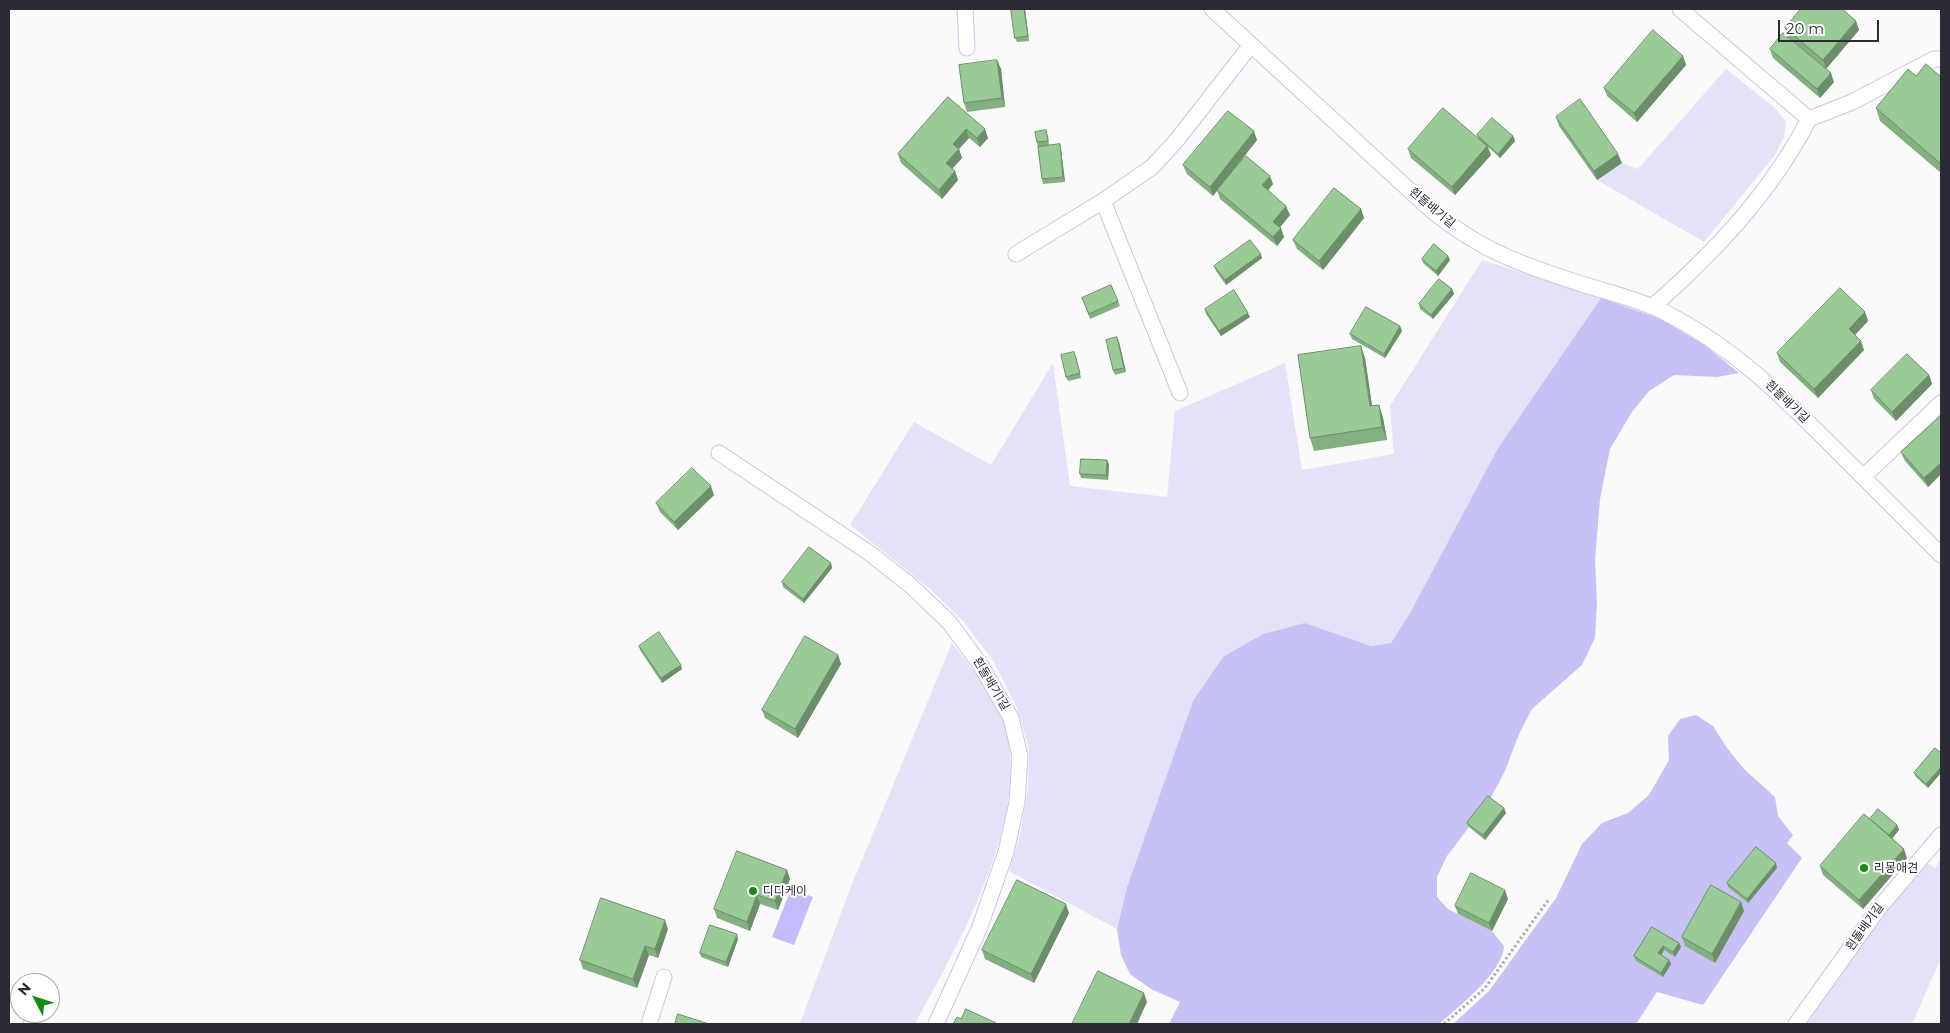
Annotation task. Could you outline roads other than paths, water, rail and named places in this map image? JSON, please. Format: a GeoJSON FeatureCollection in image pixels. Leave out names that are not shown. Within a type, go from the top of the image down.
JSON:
{"type":"FeatureCollection","features":[{"type":"Feature","properties":{"kind":"lane"},"geometry":{"type":"LineString","coordinates":[[965,9],[967,48]]}},
{"type":"Feature","properties":{"kind":"lane","name":"흰돌배기길"},"geometry":{"type":"LineString","coordinates":[[1212,9],[1431,210],[1474,241],[1503,256],[1540,270],[1628,297],[1652,307],[1701,333],[1734,355],[1772,388],[1941,555]]}},
{"type":"Feature","properties":{"kind":"lane"},"geometry":{"type":"LineString","coordinates":[[1680,9],[1809,119]]}},
{"type":"Feature","properties":{"kind":"lane"},"geometry":{"type":"LineString","coordinates":[[1016,254],[1103,201],[1152,167],[1176,141],[1251,45]]}},
{"type":"Feature","properties":{"kind":"lane"},"geometry":{"type":"LineString","coordinates":[[1652,307],[1705,259],[1737,224],[1772,180],[1799,139],[1809,119],[1852,102],[1934,59],[1941,58]]}},
{"type":"Feature","properties":{"kind":"lane"},"geometry":{"type":"LineString","coordinates":[[1103,201],[1180,393]]}},
{"type":"Feature","properties":{"kind":"lane"},"geometry":{"type":"LineString","coordinates":[[1863,477],[1941,403]]}},
{"type":"Feature","properties":{"kind":"lane","name":"흰돌배기1길"},"geometry":{"type":"LineString","coordinates":[[719,453],[868,552],[910,585],[954,629],[980,664],[1011,718],[1020,756],[1017,802],[1006,852],[980,929],[936,1024]]}},
{"type":"Feature","properties":{"kind":"lane","name":"흰돌배기길"},"geometry":{"type":"LineString","coordinates":[[1796,1024],[1878,908],[1941,835]]}},
{"type":"Feature","properties":{"kind":"lane"},"geometry":{"type":"LineString","coordinates":[[649,1024],[664,977]]}},
{"type":"Feature","properties":{"kind":"place","name":"리몽애견"},"geometry":{"type":"Point","coordinates":[1864,868]}},
{"type":"Feature","properties":{"kind":"place","name":"디디케이"},"geometry":{"type":"Point","coordinates":[753,891]}}]}
